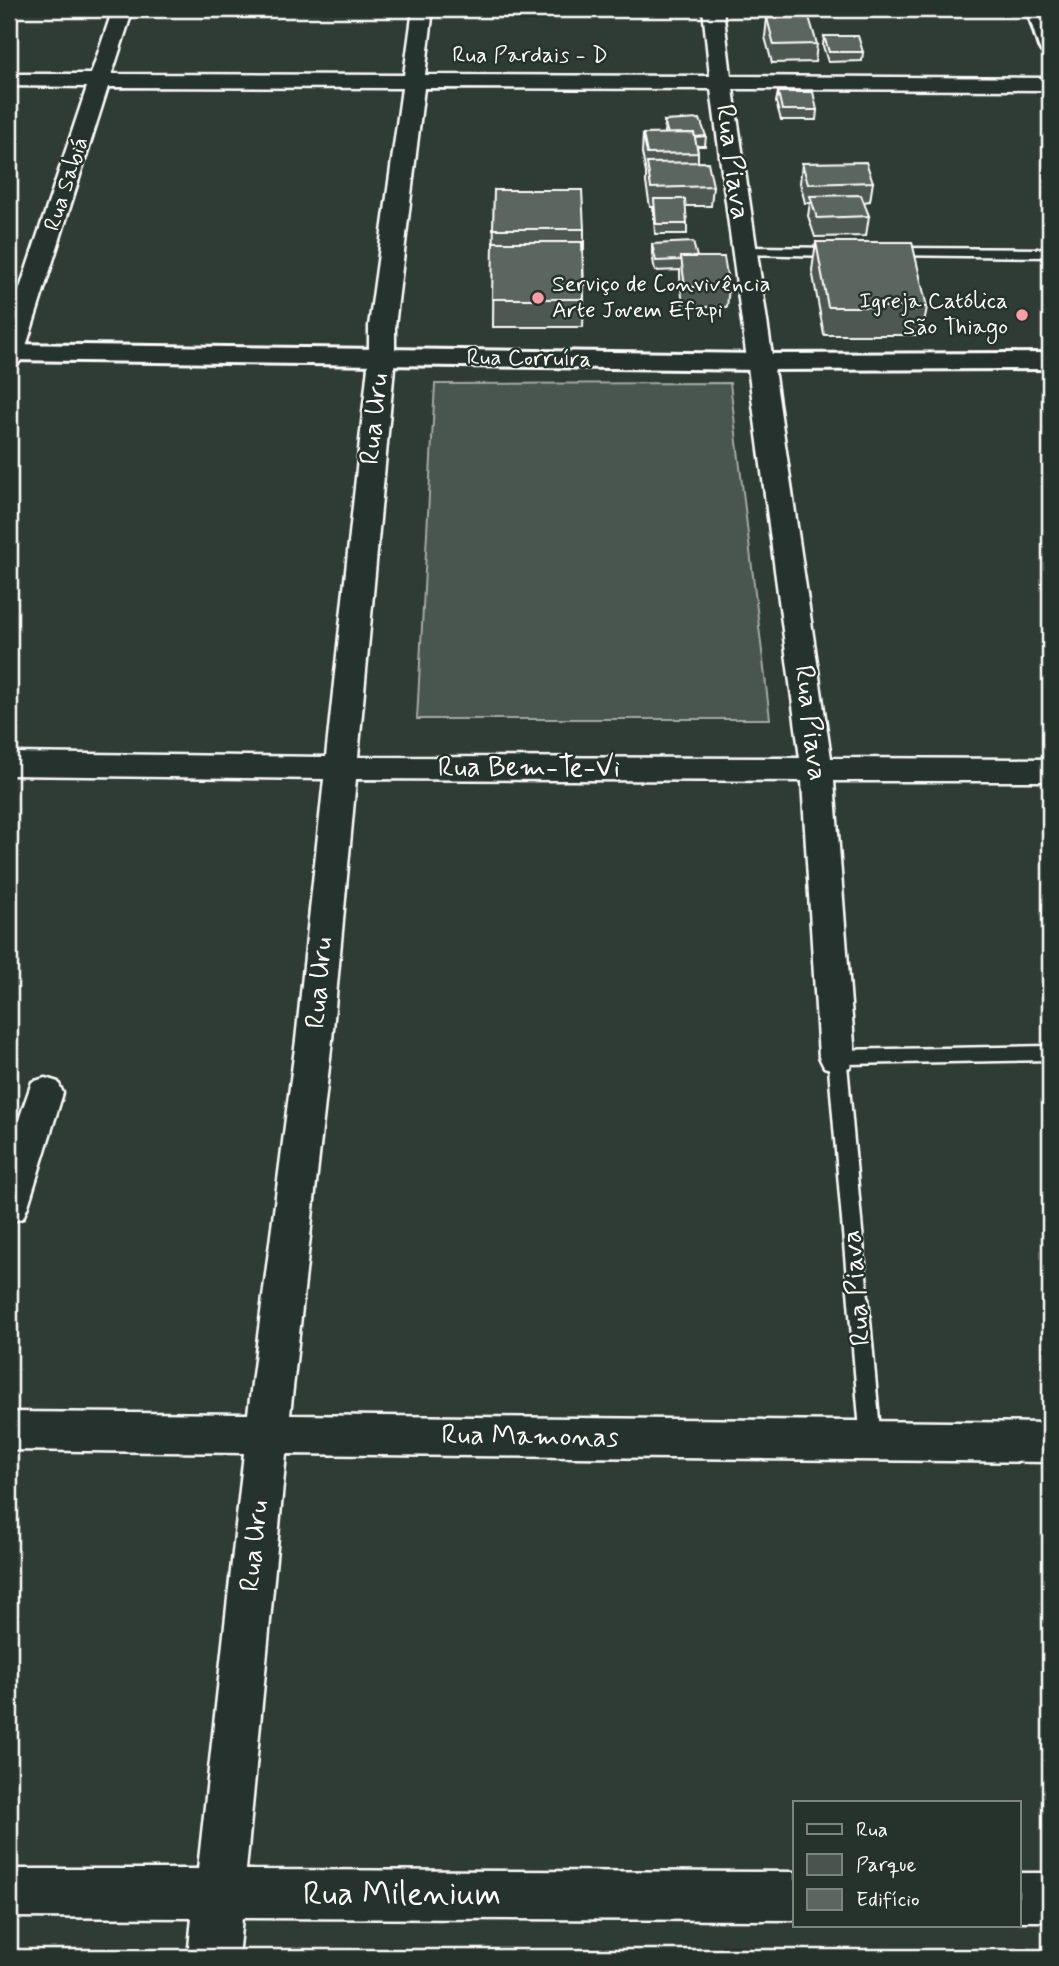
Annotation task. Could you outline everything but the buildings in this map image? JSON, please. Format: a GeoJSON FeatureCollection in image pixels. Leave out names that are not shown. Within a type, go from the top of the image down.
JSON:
{"type":"FeatureCollection","features":[{"type":"Feature","properties":{"kind":"street","name":"Rua Sabiá"},"geometry":{"type":"LineString","coordinates":[[9,355],[123,9]]}},
{"type":"Feature","properties":{"kind":"street","name":"Rua Uru"},"geometry":{"type":"LineString","coordinates":[[213,1957],[267,1433],[314,1040],[382,357],[382,326],[423,9]]}},
{"type":"Feature","properties":{"kind":"street","name":"Rua Piava"},"geometry":{"type":"LineString","coordinates":[[713,9],[721,83],[817,768],[837,1057]]}},
{"type":"Feature","properties":{"kind":"street"},"geometry":{"type":"LineString","coordinates":[[1038,9],[1050,47]]}},
{"type":"Feature","properties":{"kind":"street","name":"Rua Pardais - D"},"geometry":{"type":"LineString","coordinates":[[9,80],[1050,84]]}},
{"type":"Feature","properties":{"kind":"street","name":"Rua Corruíra"},"geometry":{"type":"LineString","coordinates":[[9,355],[1050,362]]}},
{"type":"Feature","properties":{"kind":"street","name":"Rua Bem-Te-Vi"},"geometry":{"type":"LineString","coordinates":[[9,764],[1050,770]]}},
{"type":"Feature","properties":{"kind":"street"},"geometry":{"type":"LineString","coordinates":[[9,1206],[45,1093]]}},
{"type":"Feature","properties":{"kind":"street","name":"Rua Mamonas"},"geometry":{"type":"LineString","coordinates":[[9,1431],[1050,1443]]}},
{"type":"Feature","properties":{"kind":"street","name":"Rua Milenium"},"geometry":{"type":"LineString","coordinates":[[9,1893],[793,1896]]}},
{"type":"Feature","properties":{"kind":"street"},"geometry":{"type":"LineString","coordinates":[[1020,1897],[1050,1897]]}},
{"type":"Feature","properties":{"kind":"lane"},"geometry":{"type":"LineString","coordinates":[[745,251],[856,252]]}},
{"type":"Feature","properties":{"kind":"lane"},"geometry":{"type":"LineString","coordinates":[[884,252],[1050,253]]}},
{"type":"Feature","properties":{"kind":"lane"},"geometry":{"type":"LineString","coordinates":[[837,1057],[1050,1053]]}},
{"type":"Feature","properties":{"kind":"lane","name":"Rua Piava"},"geometry":{"type":"LineString","coordinates":[[837,1057],[871,1442]]}},
{"type":"Feature","properties":{"kind":"green space"},"geometry":{"type":"Polygon","coordinates":[[[730,383],[770,719],[417,719],[435,384],[730,383]]]}},
{"type":"Feature","properties":{"kind":"place","name":"Serviço de Convivência Arte Jovem Efapi"},"geometry":{"type":"Point","coordinates":[538,298]}},
{"type":"Feature","properties":{"kind":"place","name":"Igreja Católica São Thiago"},"geometry":{"type":"Point","coordinates":[1022,315]}}]}
